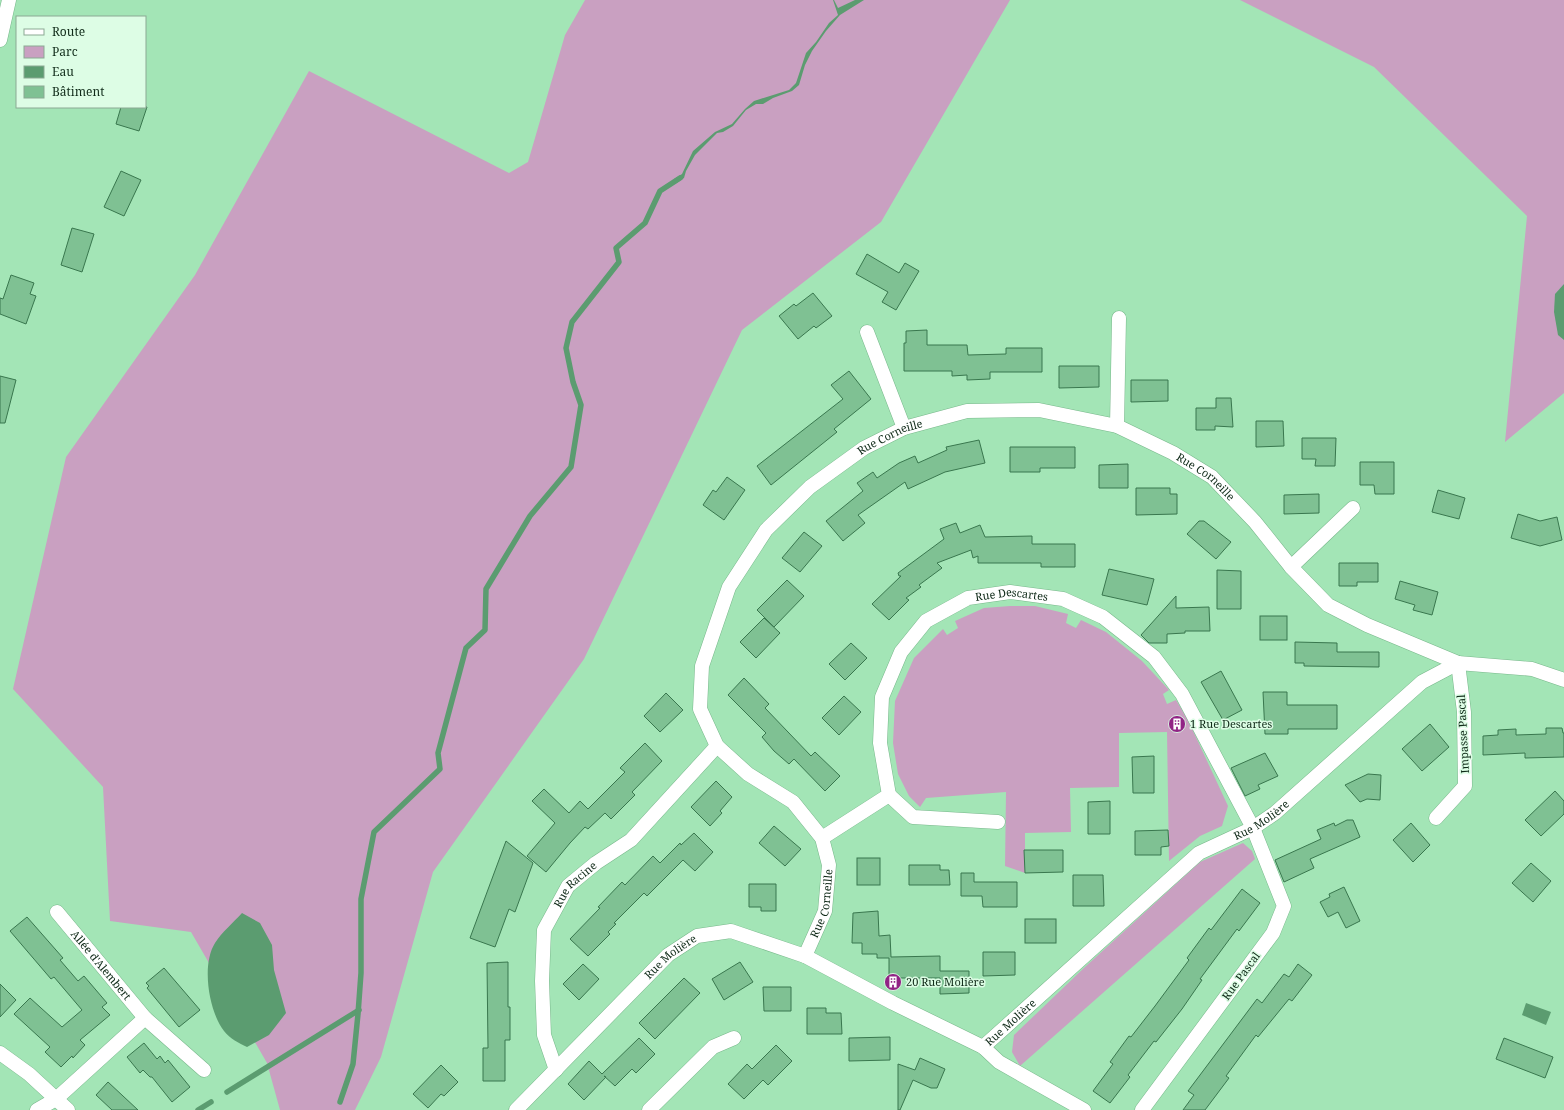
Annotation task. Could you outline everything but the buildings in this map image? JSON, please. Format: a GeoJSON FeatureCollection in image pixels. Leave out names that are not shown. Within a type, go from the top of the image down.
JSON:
{"type":"FeatureCollection","features":[{"type":"Feature","properties":{"kind":"street"},"geometry":{"type":"LineString","coordinates":[[0,40],[9,0]]}},
{"type":"Feature","properties":{"kind":"street"},"geometry":{"type":"LineString","coordinates":[[1117,426],[1119,318]]}},
{"type":"Feature","properties":{"kind":"street"},"geometry":{"type":"LineString","coordinates":[[867,332],[904,428]]}},
{"type":"Feature","properties":{"kind":"street","name":"Rue Corneille"},"geometry":{"type":"LineString","coordinates":[[805,956],[825,911],[829,865],[822,838],[793,802],[748,774],[717,746],[700,709],[702,666],[729,587],[766,530],[810,487],[864,448],[904,428],[967,411],[1039,410],[1117,426],[1173,453],[1212,477],[1255,522],[1291,567],[1328,605],[1367,625],[1458,663],[1532,670],[1564,680]]}},
{"type":"Feature","properties":{"kind":"street"},"geometry":{"type":"LineString","coordinates":[[1291,567],[1353,508]]}},
{"type":"Feature","properties":{"kind":"street","name":"Rue Descartes"},"geometry":{"type":"LineString","coordinates":[[889,795],[880,743],[882,697],[901,652],[926,621],[968,598],[1010,592],[1063,599],[1103,617],[1154,657],[1182,694],[1253,828]]}},
{"type":"Feature","properties":{"kind":"street","name":"Impasse Pascal"},"geometry":{"type":"LineString","coordinates":[[1436,818],[1465,786],[1464,712],[1458,663]]}},
{"type":"Feature","properties":{"kind":"street","name":"Rue Molière"},"geometry":{"type":"LineString","coordinates":[[520,1110],[556,1070],[668,956],[697,936],[731,931],[805,956],[893,1004],[983,1047],[1199,852],[1253,828],[1276,813],[1422,682],[1458,663]]}},
{"type":"Feature","properties":{"kind":"street","name":"Rue Racine"},"geometry":{"type":"LineString","coordinates":[[556,1070],[544,1035],[542,981],[544,930],[568,886],[596,863],[631,840],[717,746]]}},
{"type":"Feature","properties":{"kind":"street"},"geometry":{"type":"LineString","coordinates":[[822,838],[889,795],[913,817],[998,822]]}},
{"type":"Feature","properties":{"kind":"street","name":"Rue Pascal"},"geometry":{"type":"LineString","coordinates":[[1142,1110],[1273,933],[1284,906],[1253,828]]}},
{"type":"Feature","properties":{"kind":"street","name":"Allée d'Alembert"},"geometry":{"type":"LineString","coordinates":[[57,912],[145,1018],[204,1070]]}},
{"type":"Feature","properties":{"kind":"street"},"geometry":{"type":"LineString","coordinates":[[37,1110],[56,1099],[145,1018]]}},
{"type":"Feature","properties":{"kind":"street"},"geometry":{"type":"LineString","coordinates":[[649,1110],[713,1047],[734,1038]]}},
{"type":"Feature","properties":{"kind":"street"},"geometry":{"type":"LineString","coordinates":[[983,1047],[999,1062],[1084,1110]]}},
{"type":"Feature","properties":{"kind":"street"},"geometry":{"type":"LineString","coordinates":[[0,1053],[29,1074],[68,1110]]}},
{"type":"Feature","properties":{"kind":"green space"},"geometry":{"type":"Polygon","coordinates":[[[585,0],[1010,0],[881,222],[742,330],[584,659],[433,872],[381,1057],[355,1110],[280,1110],[267,1063],[191,932],[110,921],[103,787],[13,689],[66,457],[195,275],[309,71],[509,173],[528,162],[565,35],[585,0]]]}},
{"type":"Feature","properties":{"kind":"green space"},"geometry":{"type":"Polygon","coordinates":[[[1240,0],[1564,0],[1564,393],[1505,442],[1527,216],[1374,67],[1240,0]]]}},
{"type":"Feature","properties":{"kind":"green space"},"geometry":{"type":"Polygon","coordinates":[[[1035,606],[1068,614],[1066,623],[1076,628],[1081,620],[1106,632],[1142,661],[1169,690],[1163,694],[1167,704],[1176,700],[1188,720],[1228,806],[1222,826],[1200,836],[1169,861],[1167,732],[1119,733],[1119,787],[1070,788],[1071,832],[1025,833],[1025,873],[1005,866],[1006,792],[926,798],[920,807],[909,796],[898,774],[893,743],[895,701],[914,658],[943,629],[947,635],[958,628],[955,621],[984,608],[1035,606]]]}},
{"type":"Feature","properties":{"kind":"green space"},"geometry":{"type":"Polygon","coordinates":[[[1243,843],[1252,851],[1255,859],[1020,1066],[1012,1052],[1014,1035],[1085,967],[1200,862],[1243,843]]]}},
{"type":"Feature","properties":{"kind":"water"},"geometry":{"type":"Polygon","coordinates":[[[833,0],[838,8],[855,0],[864,0],[840,15],[826,31],[812,51],[805,65],[799,85],[792,91],[773,98],[763,104],[756,104],[746,110],[733,126],[723,132],[717,133],[695,155],[686,171],[684,178],[675,184],[674,179],[682,174],[693,151],[715,132],[732,124],[754,101],[789,90],[796,83],[806,53],[816,42],[829,23],[838,15],[833,0]]]}},
{"type":"Feature","properties":{"kind":"water"},"geometry":{"type":"Polygon","coordinates":[[[1564,284],[1564,340],[1558,335],[1554,312],[1555,294],[1564,284]]]}},
{"type":"Feature","properties":{"kind":"water"},"geometry":{"type":"Polygon","coordinates":[[[242,913],[260,923],[272,945],[274,970],[286,1013],[269,1035],[247,1047],[229,1036],[219,1023],[211,1001],[208,976],[208,963],[215,943],[224,931],[242,913]]]}},
{"type":"Feature","properties":{"kind":"water"},"geometry":{"type":"Polygon","coordinates":[[[1526,1003],[1551,1012],[1546,1025],[1522,1015],[1526,1003]]]}},
{"type":"Feature","properties":{"kind":"waterway"},"geometry":{"type":"LineString","coordinates":[[340,1102],[353,1064],[361,973],[361,899],[374,832],[440,769],[438,753],[466,648],[485,630],[486,589],[530,516],[571,467],[581,405],[573,382],[566,348],[572,322],[619,262],[616,248],[645,223],[660,191],[680,178]]}},
{"type":"Feature","properties":{"kind":"waterway"},"geometry":{"type":"LineString","coordinates":[[227,1092],[359,1010]]}},
{"type":"Feature","properties":{"kind":"waterway"},"geometry":{"type":"LineString","coordinates":[[198,1110],[211,1102]]}},
{"type":"Feature","properties":{"kind":"place","name":"1 Rue Descartes"},"geometry":{"type":"Point","coordinates":[1177,724]}},
{"type":"Feature","properties":{"kind":"place","name":"20 Rue Molière"},"geometry":{"type":"Point","coordinates":[893,982]}}]}
